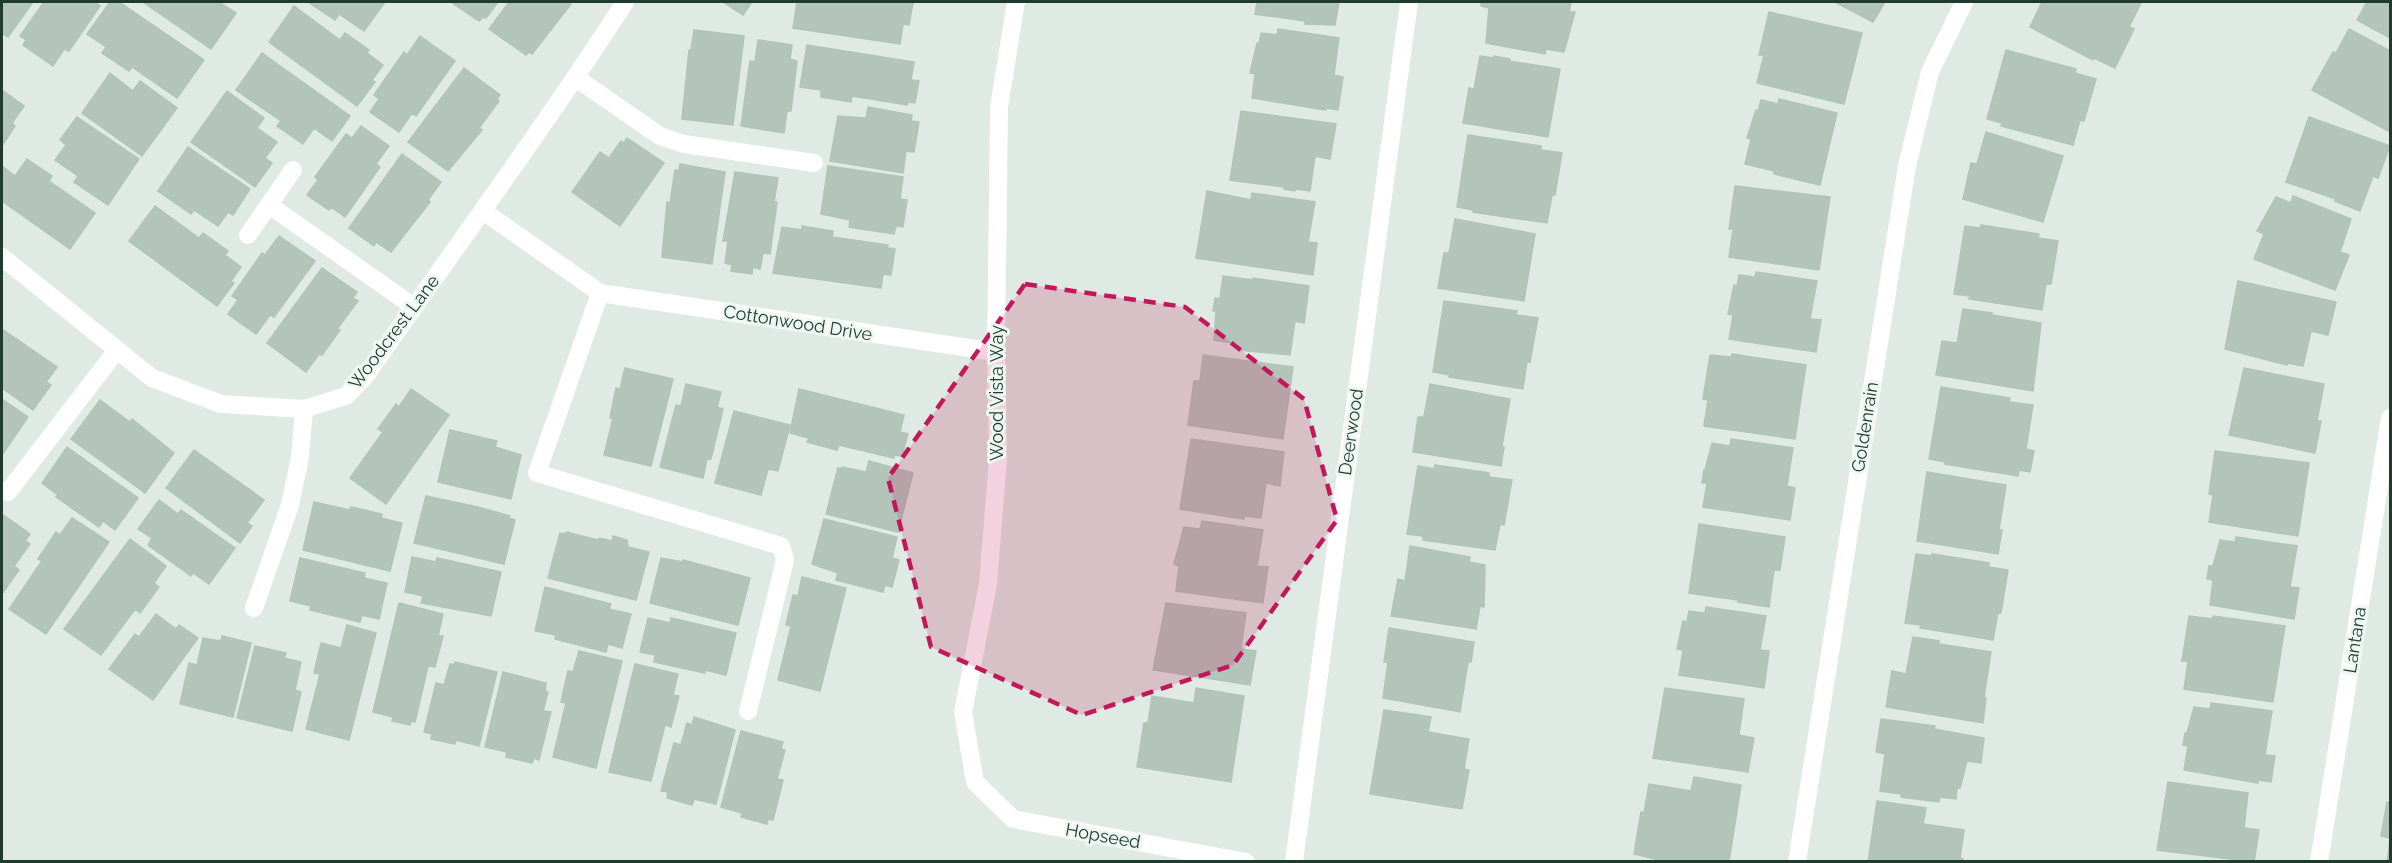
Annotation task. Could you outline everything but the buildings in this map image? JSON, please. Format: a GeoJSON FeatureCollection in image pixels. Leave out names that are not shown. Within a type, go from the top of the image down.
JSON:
{"type":"FeatureCollection","features":[{"type":"Feature","properties":{"kind":"street","name":"Woodcrest Lane"},"geometry":{"type":"LineString","coordinates":[[2,257],[152,378],[221,404],[304,409],[346,396],[366,375],[483,211],[576,78],[625,2]]}},
{"type":"Feature","properties":{"kind":"street","name":"Wood Vista Way"},"geometry":{"type":"LineString","coordinates":[[975,782],[963,712],[988,584],[998,459],[996,352],[999,107],[1016,2]]}},
{"type":"Feature","properties":{"kind":"street","name":"Deerwood"},"geometry":{"type":"LineString","coordinates":[[1294,861],[1408,2]]}},
{"type":"Feature","properties":{"kind":"street","name":"Goldenrain"},"geometry":{"type":"LineString","coordinates":[[1797,861],[1907,166],[1930,72],[1964,2]]}},
{"type":"Feature","properties":{"kind":"street"},"geometry":{"type":"LineString","coordinates":[[576,78],[660,136],[684,144],[814,163]]}},
{"type":"Feature","properties":{"kind":"street"},"geometry":{"type":"LineString","coordinates":[[248,235],[293,170]]}},
{"type":"Feature","properties":{"kind":"street"},"geometry":{"type":"LineString","coordinates":[[269,205],[414,307]]}},
{"type":"Feature","properties":{"kind":"street","name":"Cottonwood Drive"},"geometry":{"type":"LineString","coordinates":[[483,211],[600,293],[996,352]]}},
{"type":"Feature","properties":{"kind":"street"},"geometry":{"type":"LineString","coordinates":[[600,293],[537,473],[781,546],[785,560],[748,711]]}},
{"type":"Feature","properties":{"kind":"street"},"geometry":{"type":"LineString","coordinates":[[8,492],[117,350]]}},
{"type":"Feature","properties":{"kind":"street"},"geometry":{"type":"LineString","coordinates":[[254,608],[290,505],[300,457],[304,409]]}},
{"type":"Feature","properties":{"kind":"street","name":"Lantana"},"geometry":{"type":"LineString","coordinates":[[2319,861],[2391,418]]}},
{"type":"Feature","properties":{"kind":"street","name":"Hopseed"},"geometry":{"type":"LineString","coordinates":[[975,782],[1013,819],[1246,861]]}},
{"type":"Feature","properties":{"kind":"highlighted area"},"geometry":{"type":"Polygon","coordinates":[[[1025,284],[1185,307],[1304,399],[1337,520],[1233,665],[1082,715],[931,647],[888,478],[1025,284]]]}}]}
